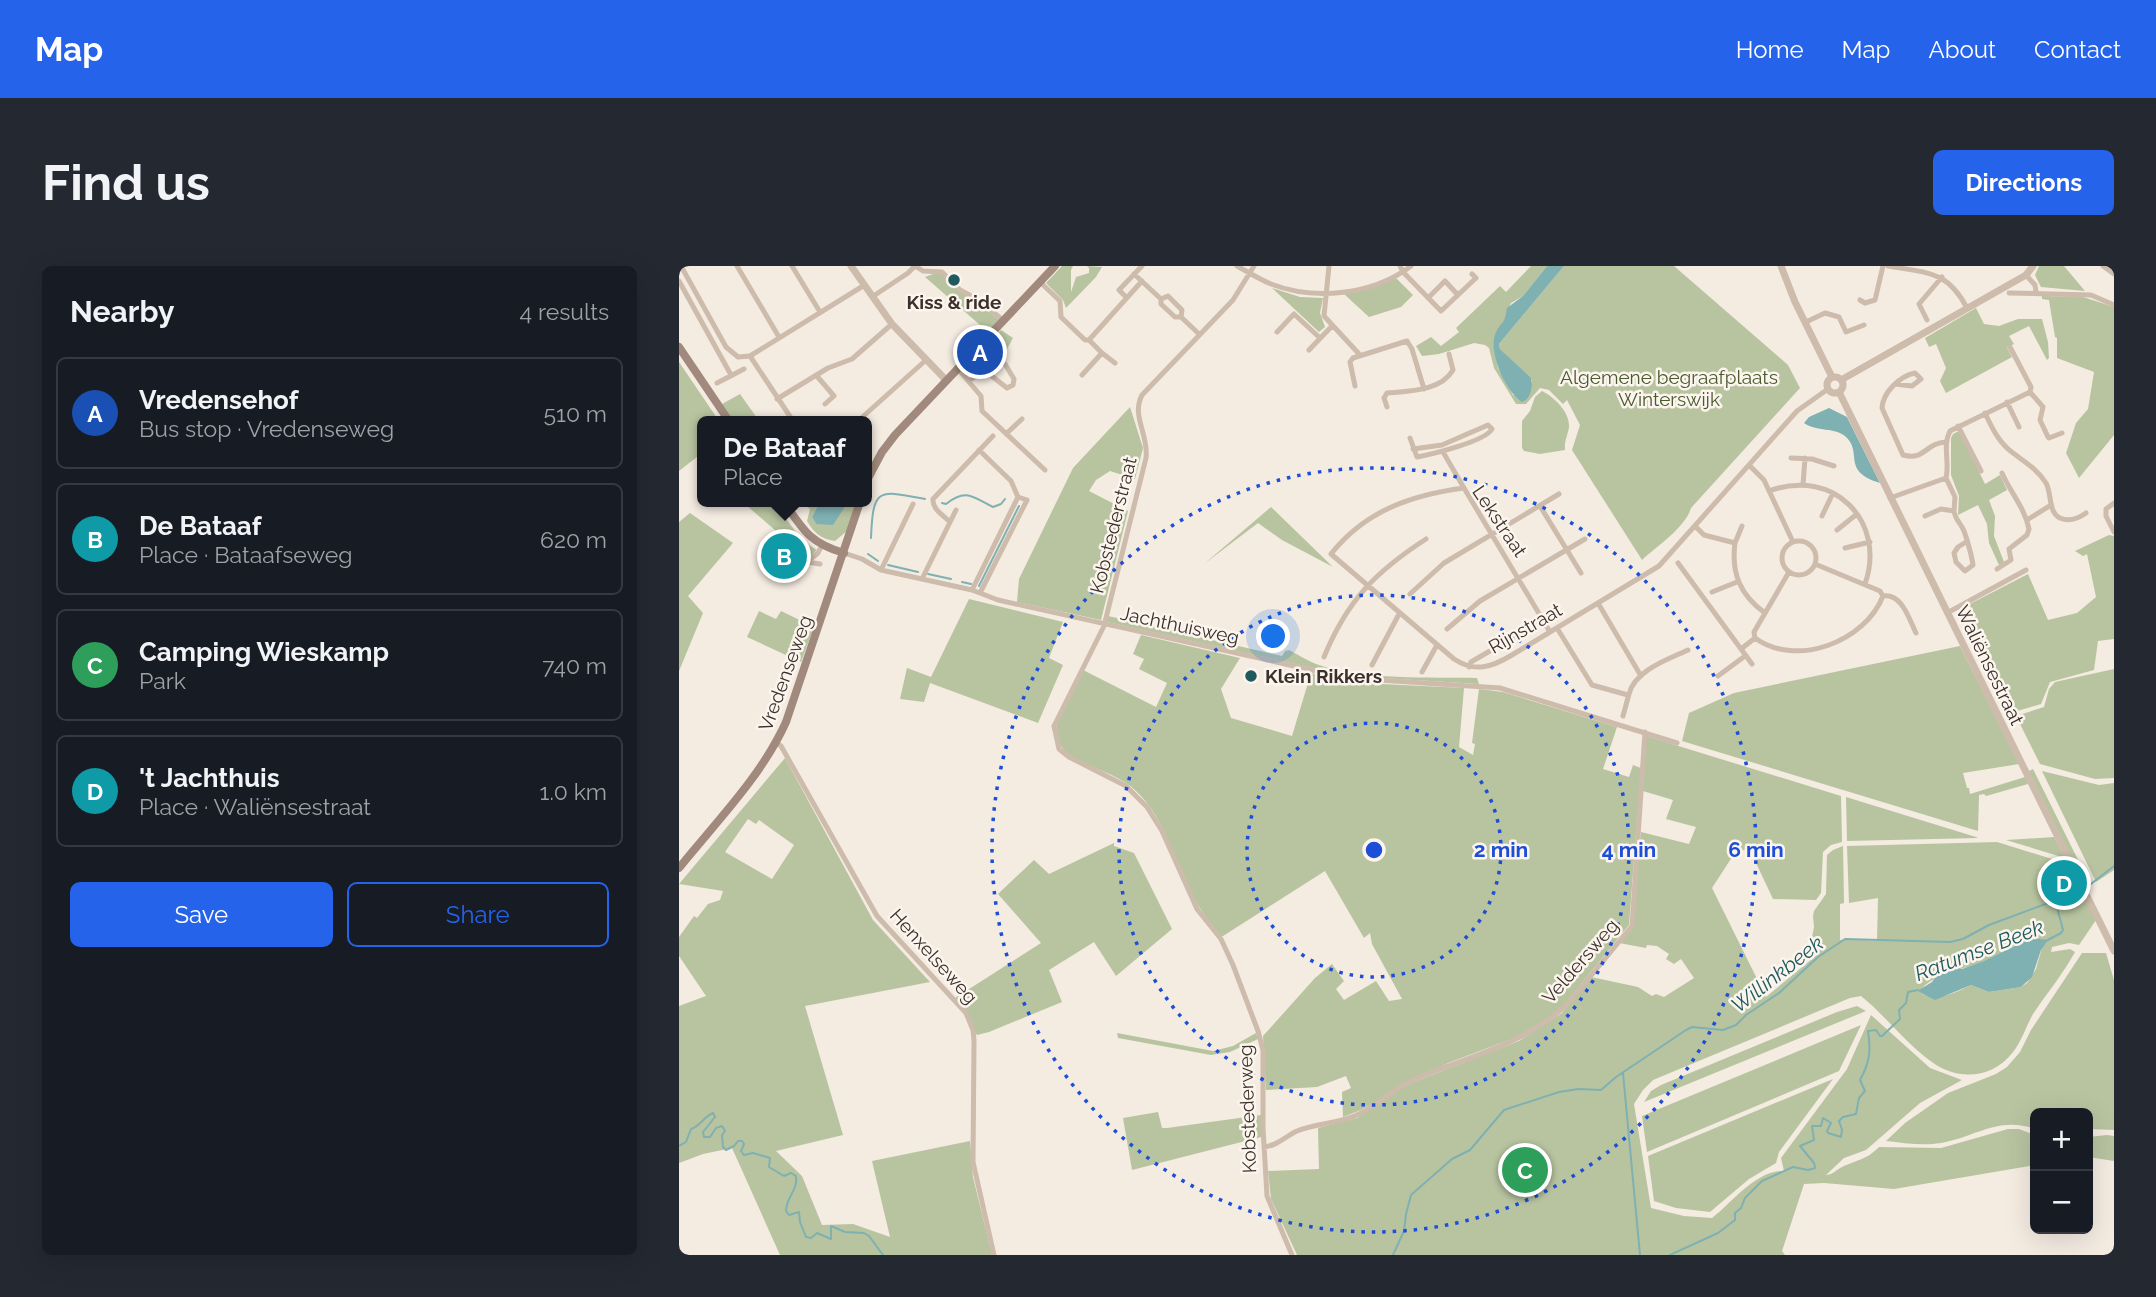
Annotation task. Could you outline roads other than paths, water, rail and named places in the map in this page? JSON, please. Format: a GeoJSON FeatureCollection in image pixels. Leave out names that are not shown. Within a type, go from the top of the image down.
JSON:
{"type":"FeatureCollection","features":[{"type":"Feature","properties":{"kind":"main road"},"geometry":{"type":"LineString","coordinates":[[872,470],[881,452],[1055,266]]}},
{"type":"Feature","properties":{"kind":"main road"},"geometry":{"type":"LineString","coordinates":[[679,347],[726,416]]}},
{"type":"Feature","properties":{"kind":"main road"},"geometry":{"type":"LineString","coordinates":[[788,507],[805,532],[822,545],[844,553]]}},
{"type":"Feature","properties":{"kind":"main road","name":"Vredenseweg"},"geometry":{"type":"LineString","coordinates":[[679,868],[777,743],[858,507]]}},
{"type":"Feature","properties":{"kind":"street"},"geometry":{"type":"LineString","coordinates":[[681,266],[681,277],[731,375]]}},
{"type":"Feature","properties":{"kind":"street"},"geometry":{"type":"LineString","coordinates":[[737,266],[779,337]]}},
{"type":"Feature","properties":{"kind":"street"},"geometry":{"type":"LineString","coordinates":[[792,266],[820,312]]}},
{"type":"Feature","properties":{"kind":"street"},"geometry":{"type":"LineString","coordinates":[[851,266],[871,298],[892,324],[946,380]]}},
{"type":"Feature","properties":{"kind":"street"},"geometry":{"type":"LineString","coordinates":[[871,298],[915,266],[923,271],[943,272],[960,290],[977,299],[1004,321]]}},
{"type":"Feature","properties":{"kind":"street"},"geometry":{"type":"LineString","coordinates":[[1126,297],[1119,290],[1142,266]]}},
{"type":"Feature","properties":{"kind":"street"},"geometry":{"type":"LineString","coordinates":[[1237,266],[1271,284],[1326,293],[1360,288],[1411,266]]}},
{"type":"Feature","properties":{"kind":"street","name":"Kobstederstraat"},"geometry":{"type":"LineString","coordinates":[[1104,626],[1147,447],[1137,412],[1138,404],[1142,395],[1233,300],[1254,266]]}},
{"type":"Feature","properties":{"kind":"street"},"geometry":{"type":"LineString","coordinates":[[1329,266],[1324,316],[1360,355]]}},
{"type":"Feature","properties":{"kind":"street"},"geometry":{"type":"LineString","coordinates":[[1781,266],[1832,377],[1842,380],[2026,275],[2033,266]]}},
{"type":"Feature","properties":{"kind":"street"},"geometry":{"type":"LineString","coordinates":[[1860,300],[1865,303],[1875,300],[1886,266],[1943,277],[1958,290],[1967,308]]}},
{"type":"Feature","properties":{"kind":"street"},"geometry":{"type":"LineString","coordinates":[[2103,266],[2114,274]]}},
{"type":"Feature","properties":{"kind":"street"},"geometry":{"type":"LineString","coordinates":[[1928,274],[1932,267]]}},
{"type":"Feature","properties":{"kind":"street"},"geometry":{"type":"LineString","coordinates":[[1402,269],[1441,311],[1476,278],[1472,274]]}},
{"type":"Feature","properties":{"kind":"street"},"geometry":{"type":"LineString","coordinates":[[1134,274],[1161,299],[1161,304],[1175,317],[1181,317],[1199,334]]}},
{"type":"Feature","properties":{"kind":"street"},"geometry":{"type":"LineString","coordinates":[[2026,275],[2035,285],[2036,292]]}},
{"type":"Feature","properties":{"kind":"street"},"geometry":{"type":"LineString","coordinates":[[681,277],[731,353],[738,357],[750,356],[863,286]]}},
{"type":"Feature","properties":{"kind":"street"},"geometry":{"type":"LineString","coordinates":[[1927,320],[1919,304],[1943,277]]}},
{"type":"Feature","properties":{"kind":"street"},"geometry":{"type":"LineString","coordinates":[[1089,340],[1142,281]]}},
{"type":"Feature","properties":{"kind":"street"},"geometry":{"type":"LineString","coordinates":[[1428,298],[1445,281],[1458,295]]}},
{"type":"Feature","properties":{"kind":"street"},"geometry":{"type":"LineString","coordinates":[[1040,282],[1060,301],[1061,317],[1082,339],[1089,340],[1115,363]]}},
{"type":"Feature","properties":{"kind":"street"},"geometry":{"type":"LineString","coordinates":[[2009,293],[2091,295],[2114,305]]}},
{"type":"Feature","properties":{"kind":"street"},"geometry":{"type":"LineString","coordinates":[[1161,299],[1168,296],[1182,310],[1181,317]]}},
{"type":"Feature","properties":{"kind":"street"},"geometry":{"type":"LineString","coordinates":[[1805,322],[1825,313],[1839,317],[1846,332],[1864,324]]}},
{"type":"Feature","properties":{"kind":"street"},"geometry":{"type":"LineString","coordinates":[[1277,332],[1294,314],[1320,338]]}},
{"type":"Feature","properties":{"kind":"street"},"geometry":{"type":"LineString","coordinates":[[777,399],[828,368],[852,359],[892,324]]}},
{"type":"Feature","properties":{"kind":"street"},"geometry":{"type":"LineString","coordinates":[[1309,350],[1332,326]]}},
{"type":"Feature","properties":{"kind":"street"},"geometry":{"type":"LineString","coordinates":[[713,341],[720,337]]}},
{"type":"Feature","properties":{"kind":"street"},"geometry":{"type":"LineString","coordinates":[[1355,386],[1350,362],[1360,355],[1407,341],[1424,389]]}},
{"type":"Feature","properties":{"kind":"street"},"geometry":{"type":"LineString","coordinates":[[2010,347],[2031,387],[2030,391],[2043,407],[2040,420],[2047,437],[2062,433]]}},
{"type":"Feature","properties":{"kind":"street"},"geometry":{"type":"LineString","coordinates":[[1082,375],[1103,353]]}},
{"type":"Feature","properties":{"kind":"street"},"geometry":{"type":"LineString","coordinates":[[1387,407],[1384,398],[1387,393],[1424,389],[1441,382],[1453,372],[1449,354]]}},
{"type":"Feature","properties":{"kind":"street"},"geometry":{"type":"LineString","coordinates":[[750,356],[789,416]]}},
{"type":"Feature","properties":{"kind":"street"},"geometry":{"type":"LineString","coordinates":[[864,416],[926,360]]}},
{"type":"Feature","properties":{"kind":"street"},"geometry":{"type":"LineString","coordinates":[[969,380],[984,370],[998,362],[1005,364],[1014,379],[1013,385],[1007,388],[984,370]]}},
{"type":"Feature","properties":{"kind":"street"},"geometry":{"type":"LineString","coordinates":[[717,383],[744,369]]}},
{"type":"Feature","properties":{"kind":"street"},"geometry":{"type":"LineString","coordinates":[[958,369],[981,396],[982,411],[1045,470]]}},
{"type":"Feature","properties":{"kind":"street"},"geometry":{"type":"LineString","coordinates":[[816,375],[834,396],[825,404]]}},
{"type":"Feature","properties":{"kind":"street"},"geometry":{"type":"LineString","coordinates":[[1832,377],[1826,383],[1833,393],[1839,392],[1843,385],[1842,380]]}},
{"type":"Feature","properties":{"kind":"street"},"geometry":{"type":"LineString","coordinates":[[1895,384],[1885,397],[1882,408],[1903,455],[1913,458],[1922,455],[1931,445],[1945,443]]}},
{"type":"Feature","properties":{"kind":"street","name":"Rijnstraat"},"geometry":{"type":"LineString","coordinates":[[1336,560],[1454,659],[1469,667],[1483,668],[1499,662],[1659,566],[1797,411],[1828,389]]}},
{"type":"Feature","properties":{"kind":"street"},"geometry":{"type":"LineString","coordinates":[[1966,542],[1954,553],[1956,562],[1965,571],[1973,565],[1964,530],[1955,519],[1955,497],[1946,478],[1948,470],[1945,443],[1950,431],[2030,391]]}},
{"type":"Feature","properties":{"kind":"street","name":"Waliënsestraat"},"geometry":{"type":"LineString","coordinates":[[1839,392],[2114,951]]}},
{"type":"Feature","properties":{"kind":"street"},"geometry":{"type":"LineString","coordinates":[[2007,402],[2019,427]]}},
{"type":"Feature","properties":{"kind":"street"},"geometry":{"type":"LineString","coordinates":[[1985,413],[1998,439],[2012,453],[2028,463],[2045,482],[2054,513],[2060,518],[2078,518],[2087,513]]}},
{"type":"Feature","properties":{"kind":"street"},"geometry":{"type":"LineString","coordinates":[[1007,433],[1022,419]]}},
{"type":"Feature","properties":{"kind":"street"},"geometry":{"type":"LineString","coordinates":[[1410,438],[1413,449],[1417,457],[1443,452],[1488,435],[1492,433],[1492,428],[1486,426],[1442,444],[1413,449]]}},
{"type":"Feature","properties":{"kind":"street"},"geometry":{"type":"LineString","coordinates":[[1958,426],[1981,471]]}},
{"type":"Feature","properties":{"kind":"street"},"geometry":{"type":"LineString","coordinates":[[950,522],[936,509],[933,499],[993,436]]}},
{"type":"Feature","properties":{"kind":"street"},"geometry":{"type":"LineString","coordinates":[[979,450],[1011,481],[1018,497],[1027,500],[980,593]]}},
{"type":"Feature","properties":{"kind":"street"},"geometry":{"type":"LineString","coordinates":[[1443,452],[1464,488]]}},
{"type":"Feature","properties":{"kind":"street"},"geometry":{"type":"LineString","coordinates":[[1791,458],[1805,458],[1833,466]]}},
{"type":"Feature","properties":{"kind":"street"},"geometry":{"type":"LineString","coordinates":[[1803,485],[1805,458]]}},
{"type":"Feature","properties":{"kind":"street"},"geometry":{"type":"LineString","coordinates":[[1749,466],[1764,480],[1793,542]]}},
{"type":"Feature","properties":{"kind":"street"},"geometry":{"type":"LineString","coordinates":[[1997,569],[2011,560],[2009,549],[2027,535],[2029,529],[2019,502],[2010,492],[2002,473]]}},
{"type":"Feature","properties":{"kind":"street"},"geometry":{"type":"LineString","coordinates":[[1890,498],[1946,478]]}},
{"type":"Feature","properties":{"kind":"street"},"geometry":{"type":"LineString","coordinates":[[1769,491],[1803,485],[1833,493],[1857,514],[1870,542],[1870,569],[1865,584]]}},
{"type":"Feature","properties":{"kind":"street","name":"Lekstraat"},"geometry":{"type":"LineString","coordinates":[[1336,560],[1331,554],[1338,547],[1369,520],[1392,506],[1406,499],[1464,488],[1550,632]]}},
{"type":"Feature","properties":{"kind":"street"},"geometry":{"type":"LineString","coordinates":[[1822,516],[1833,493]]}},
{"type":"Feature","properties":{"kind":"street"},"geometry":{"type":"LineString","coordinates":[[1411,594],[1444,563],[1559,494]]}},
{"type":"Feature","properties":{"kind":"street"},"geometry":{"type":"LineString","coordinates":[[972,590],[1018,497]]}},
{"type":"Feature","properties":{"kind":"street"},"geometry":{"type":"LineString","coordinates":[[2114,503],[2105,513],[2114,533]]}},
{"type":"Feature","properties":{"kind":"street"},"geometry":{"type":"LineString","coordinates":[[881,570],[913,504]]}},
{"type":"Feature","properties":{"kind":"street"},"geometry":{"type":"LineString","coordinates":[[2027,520],[2052,505]]}},
{"type":"Feature","properties":{"kind":"street"},"geometry":{"type":"LineString","coordinates":[[1540,506],[1581,573]]}},
{"type":"Feature","properties":{"kind":"street"},"geometry":{"type":"LineString","coordinates":[[1925,516],[1941,509],[1954,511]]}},
{"type":"Feature","properties":{"kind":"street"},"geometry":{"type":"LineString","coordinates":[[922,579],[955,510]]}},
{"type":"Feature","properties":{"kind":"street"},"geometry":{"type":"LineString","coordinates":[[1837,530],[1857,514]]}},
{"type":"Feature","properties":{"kind":"street"},"geometry":{"type":"LineString","coordinates":[[1742,526],[1735,543],[1733,559],[1737,582],[1745,596],[1765,613]]}},
{"type":"Feature","properties":{"kind":"street"},"geometry":{"type":"LineString","coordinates":[[1696,527],[1704,535],[1735,543]]}},
{"type":"Feature","properties":{"kind":"street"},"geometry":{"type":"LineString","coordinates":[[1324,657],[1349,606],[1366,585],[1399,556],[1426,539]]}},
{"type":"Feature","properties":{"kind":"street"},"geometry":{"type":"LineString","coordinates":[[1447,629],[1481,601],[1585,539]]}},
{"type":"Feature","properties":{"kind":"street"},"geometry":{"type":"LineString","coordinates":[[1800,541],[1811,546],[1816,557],[1815,564],[1807,573],[1795,574],[1785,566],[1784,552],[1793,542],[1800,541]]}},
{"type":"Feature","properties":{"kind":"street"},"geometry":{"type":"LineString","coordinates":[[1845,548],[1870,542]]}},
{"type":"Feature","properties":{"kind":"street"},"geometry":{"type":"LineString","coordinates":[[807,562],[818,553],[822,545]]}},
{"type":"Feature","properties":{"kind":"street","name":"Jachthuisweg"},"geometry":{"type":"LineString","coordinates":[[844,553],[881,570],[972,590],[998,600],[1104,626],[1348,678],[1500,688],[1677,743]]}},
{"type":"Feature","properties":{"kind":"street"},"geometry":{"type":"LineString","coordinates":[[777,579],[794,560],[820,564]]}},
{"type":"Feature","properties":{"kind":"street"},"geometry":{"type":"LineString","coordinates":[[1678,563],[1752,664]]}},
{"type":"Feature","properties":{"kind":"street"},"geometry":{"type":"LineString","coordinates":[[1815,564],[1880,591],[1883,596]]}},
{"type":"Feature","properties":{"kind":"street"},"geometry":{"type":"LineString","coordinates":[[1947,613],[2026,570]]}},
{"type":"Feature","properties":{"kind":"street"},"geometry":{"type":"LineString","coordinates":[[1755,638],[1754,632],[1790,572]]}},
{"type":"Feature","properties":{"kind":"street"},"geometry":{"type":"LineString","coordinates":[[1712,592],[1737,582]]}},
{"type":"Feature","properties":{"kind":"street"},"geometry":{"type":"LineString","coordinates":[[1755,638],[1779,649],[1794,651],[1825,646],[1846,637],[1860,626],[1883,596],[1889,595],[1897,599],[1916,634]]}},
{"type":"Feature","properties":{"kind":"street"},"geometry":{"type":"LineString","coordinates":[[1598,603],[1641,676]]}},
{"type":"Feature","properties":{"kind":"street"},"geometry":{"type":"LineString","coordinates":[[1372,665],[1399,614]]}},
{"type":"Feature","properties":{"kind":"street"},"geometry":{"type":"LineString","coordinates":[[1469,667],[1471,662],[1543,620]]}},
{"type":"Feature","properties":{"kind":"street","name":"Kobstederweg"},"geometry":{"type":"LineString","coordinates":[[1104,626],[1057,717],[1054,726],[1056,740],[1059,749],[1069,757],[1126,786],[1147,807],[1197,909],[1221,939],[1238,976],[1263,1050],[1267,1196],[1292,1255]]}},
{"type":"Feature","properties":{"kind":"street"},"geometry":{"type":"LineString","coordinates":[[1557,628],[1592,685],[1628,695]]}},
{"type":"Feature","properties":{"kind":"street"},"geometry":{"type":"LineString","coordinates":[[1741,649],[1755,638]]}},
{"type":"Feature","properties":{"kind":"street"},"geometry":{"type":"LineString","coordinates":[[1422,672],[1437,645]]}},
{"type":"Feature","properties":{"kind":"street"},"geometry":{"type":"LineString","coordinates":[[1623,716],[1628,695],[1641,676],[1688,650]]}},
{"type":"Feature","properties":{"kind":"street"},"geometry":{"type":"LineString","coordinates":[[1718,676],[1745,656]]}},
{"type":"Feature","properties":{"kind":"street","name":"Veldersweg"},"geometry":{"type":"LineString","coordinates":[[1264,1147],[1272,1146],[1295,1132],[1315,1125],[1358,1115],[1413,1080],[1517,1040],[1559,1013],[1632,926],[1645,732]]}},
{"type":"Feature","properties":{"kind":"street","name":"Henxelseweg"},"geometry":{"type":"LineString","coordinates":[[777,743],[800,777],[877,916],[966,1013],[970,1021],[974,1040],[973,1162],[994,1255]]}},
{"type":"Feature","properties":{"kind":"water"},"geometry":{"type":"Polygon","coordinates":[[[1547,266],[1564,266],[1499,344],[1500,349],[1531,378],[1531,392],[1522,402],[1509,389],[1499,370],[1494,340],[1507,308],[1523,296],[1547,266]]]}},
{"type":"Feature","properties":{"kind":"water"},"geometry":{"type":"Polygon","coordinates":[[[1829,408],[1847,417],[1880,483],[1861,473],[1855,462],[1851,443],[1846,437],[1804,423],[1809,417],[1829,408]]]}},
{"type":"Feature","properties":{"kind":"water"},"geometry":{"type":"Polygon","coordinates":[[[817,507],[845,507],[833,525],[816,524],[812,517],[817,507]]]}},
{"type":"Feature","properties":{"kind":"water"},"geometry":{"type":"Polygon","coordinates":[[[2031,938],[2048,940],[2041,950],[2032,977],[2021,987],[1989,992],[1971,985],[1935,1000],[1919,992],[1932,982],[1943,967],[1962,969],[2031,938]]]}},
{"type":"Feature","properties":{"kind":"waterway"},"geometry":{"type":"LineString","coordinates":[[871,538],[874,509],[881,496],[897,494],[925,499]]}},
{"type":"Feature","properties":{"kind":"waterway"},"geometry":{"type":"LineString","coordinates":[[942,503],[946,504],[964,495],[975,497],[993,507],[1005,499]]}},
{"type":"Feature","properties":{"kind":"waterway"},"geometry":{"type":"LineString","coordinates":[[979,586],[1019,506]]}},
{"type":"Feature","properties":{"kind":"waterway"},"geometry":{"type":"LineString","coordinates":[[868,554],[878,561]]}},
{"type":"Feature","properties":{"kind":"waterway"},"geometry":{"type":"LineString","coordinates":[[888,565],[918,572]]}},
{"type":"Feature","properties":{"kind":"waterway"},"geometry":{"type":"LineString","coordinates":[[928,574],[951,579]]}},
{"type":"Feature","properties":{"kind":"waterway"},"geometry":{"type":"LineString","coordinates":[[962,582],[971,584]]}},
{"type":"Feature","properties":{"kind":"waterway","name":"Ratumse Beek"},"geometry":{"type":"LineString","coordinates":[[2087,887],[2114,866]]}},
{"type":"Feature","properties":{"kind":"waterway","name":"Ratumse Beek"},"geometry":{"type":"LineString","coordinates":[[2046,941],[2063,930],[2058,911],[2059,899],[2082,889]]}},
{"type":"Feature","properties":{"kind":"waterway","name":"Willinkbeek"},"geometry":{"type":"LineString","coordinates":[[1393,1255],[1404,1231],[1411,1195],[1452,1159],[1470,1150],[1504,1110],[1559,1092],[1601,1090],[1616,1077],[1692,1027],[1723,1030],[1736,1025],[1779,993],[1818,957],[1845,939],[1950,942],[2059,899]]}},
{"type":"Feature","properties":{"kind":"waterway","name":"Ratumse Beek"},"geometry":{"type":"LineString","coordinates":[[1670,1255],[1718,1233],[1735,1220],[1735,1213],[1741,1208],[1745,1198],[1762,1181],[1793,1167],[1808,1170],[1815,1168],[1800,1146],[1814,1140],[1812,1126],[1821,1126],[1823,1118],[1831,1123],[1828,1133],[1841,1137],[1839,1121],[1843,1117],[1856,1114],[1859,1098],[1865,1091],[1860,1080],[1869,1056],[1868,1031],[1876,1030],[1882,1036],[1900,1019],[1899,1010],[1906,1003],[1908,992],[1918,990]]}},
{"type":"Feature","properties":{"kind":"waterway"},"geometry":{"type":"LineString","coordinates":[[1623,1073],[1640,1255]]}},
{"type":"Feature","properties":{"kind":"waterway","name":"Willinkbeek"},"geometry":{"type":"LineString","coordinates":[[679,1146],[686,1142],[691,1129],[713,1113],[715,1117],[703,1132],[704,1137],[710,1137],[716,1128],[722,1126],[725,1131],[722,1135],[723,1147],[726,1150],[742,1141],[744,1144],[741,1151],[744,1155],[753,1153],[770,1158],[769,1167],[784,1176],[791,1173],[796,1176],[786,1211],[789,1215],[799,1212],[806,1237],[811,1238],[817,1233],[831,1239],[831,1226],[845,1232],[864,1233],[883,1255]]}},
{"type":"Feature","properties":{"kind":"place","name":"Kiss & ride"},"geometry":{"type":"Point","coordinates":[954,280]}},
{"type":"Feature","properties":{"kind":"place","name":"Vredensehof"},"geometry":{"type":"Point","coordinates":[980,352]}},
{"type":"Feature","properties":{"kind":"place","name":"De Bataaf"},"geometry":{"type":"Point","coordinates":[784,556]}},
{"type":"Feature","properties":{"kind":"place","name":"Klein Rikkers"},"geometry":{"type":"Point","coordinates":[1251,676]}},
{"type":"Feature","properties":{"kind":"place","name":"'t Jachthuis"},"geometry":{"type":"Point","coordinates":[2064,883]}},
{"type":"Feature","properties":{"kind":"place","name":"Camping Wieskamp"},"geometry":{"type":"Point","coordinates":[1525,1170]}},
{"type":"Feature","properties":{"kind":"park label","name":"Algemene begraafplaats Winterswijk"},"geometry":{"type":"Point","coordinates":[1669,388]}}]}
